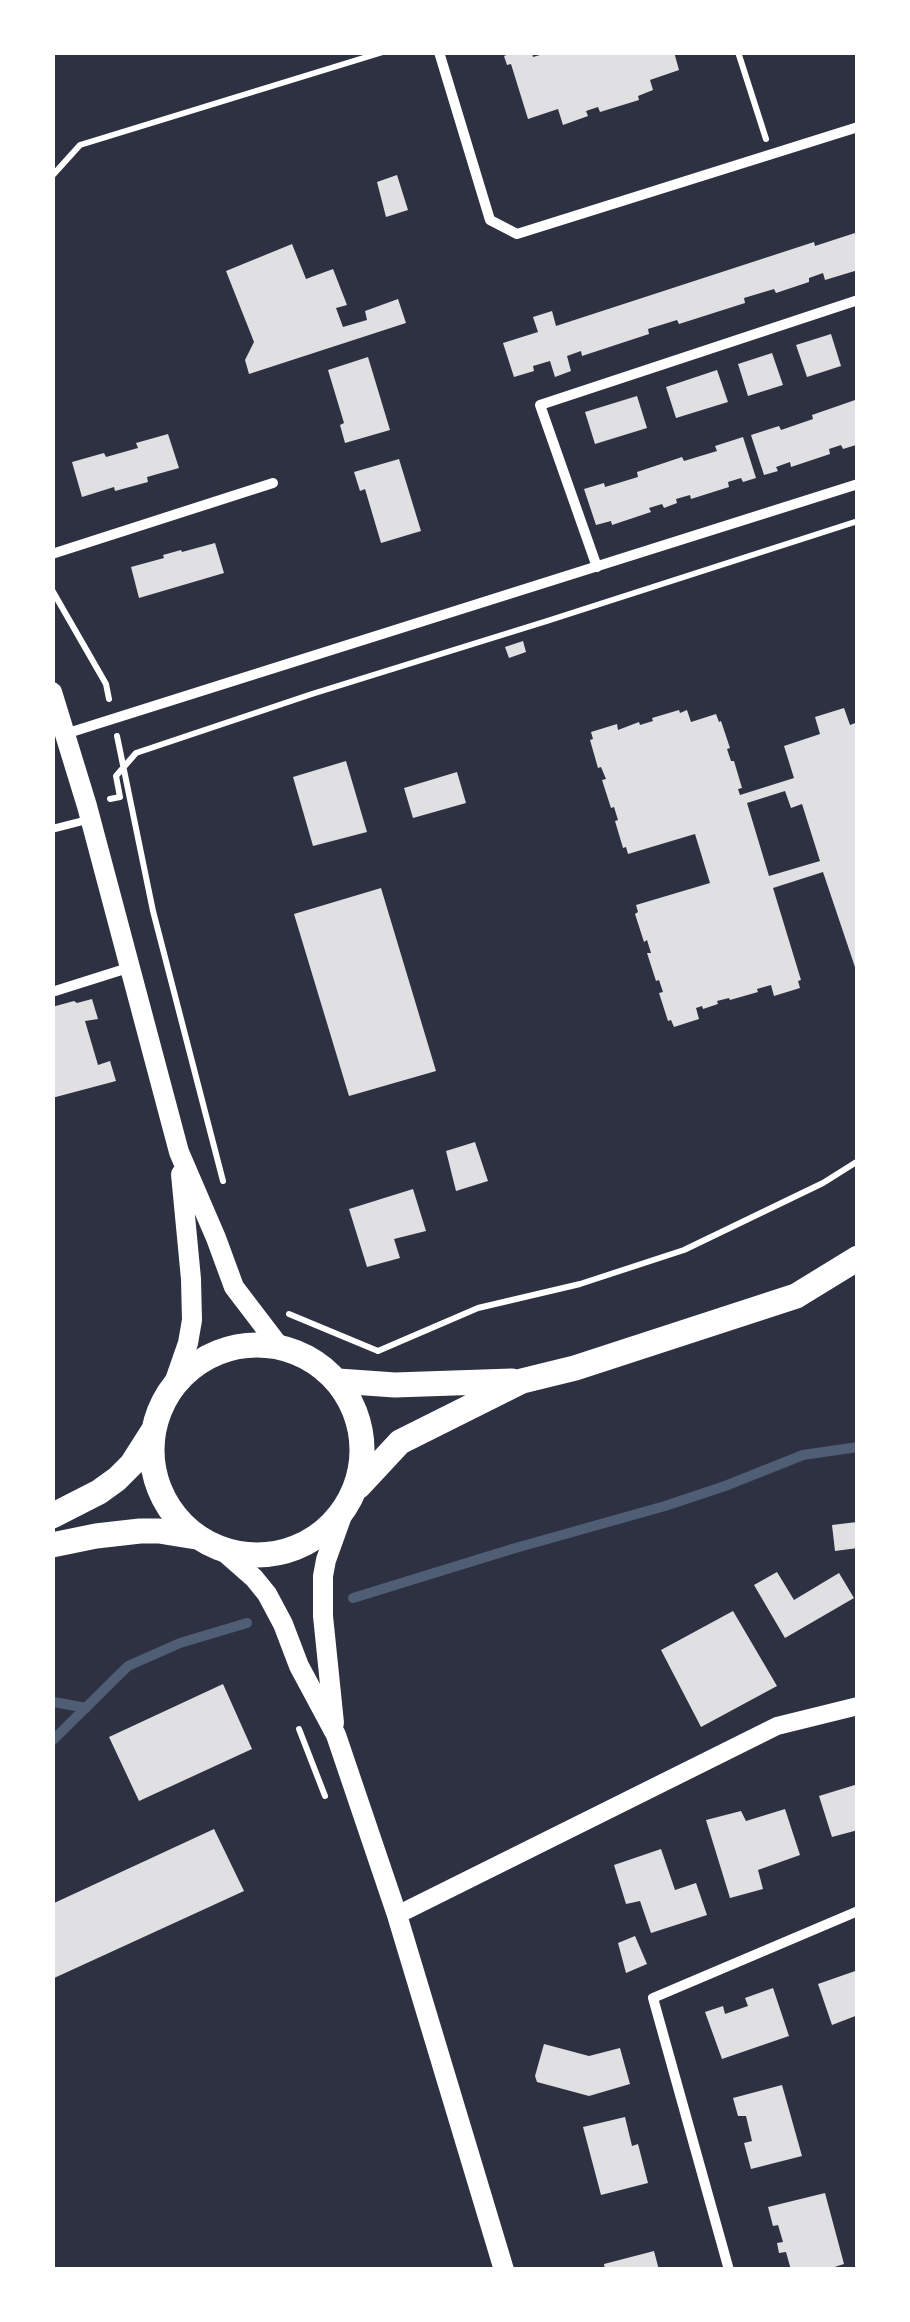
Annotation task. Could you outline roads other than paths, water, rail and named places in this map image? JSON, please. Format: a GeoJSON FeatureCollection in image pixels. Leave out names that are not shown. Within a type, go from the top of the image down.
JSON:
{"type":"FeatureCollection","features":[{"type":"Feature","properties":{"kind":"main road"},"geometry":{"type":"LineString","coordinates":[[52,692],[179,1152],[234,1287],[279,1346]]}},
{"type":"Feature","properties":{"kind":"main road"},"geometry":{"type":"LineString","coordinates":[[173,1386],[192,1320],[179,1152]]}},
{"type":"Feature","properties":{"kind":"main road"},"geometry":{"type":"LineString","coordinates":[[338,1380],[395,1385],[522,1381],[575,1368],[796,1296],[858,1258]]}},
{"type":"Feature","properties":{"kind":"main road"},"geometry":{"type":"LineString","coordinates":[[336,1735],[323,1616],[323,1576],[362,1467],[359,1421],[338,1380],[321,1365],[279,1346],[233,1347],[211,1354],[190,1368],[160,1407],[153,1431],[156,1480],[180,1522],[254,1578],[267,1594],[336,1735],[397,1916],[504,2270]]}},
{"type":"Feature","properties":{"kind":"main road"},"geometry":{"type":"LineString","coordinates":[[52,1545],[108,1534],[159,1531],[243,1554],[289,1550],[329,1527],[400,1442],[522,1381]]}},
{"type":"Feature","properties":{"kind":"main road"},"geometry":{"type":"LineString","coordinates":[[52,1516],[116,1480],[132,1464],[153,1431]]}},
{"type":"Feature","properties":{"kind":"street"},"geometry":{"type":"LineString","coordinates":[[439,52],[490,220],[516,234],[858,127]]}},
{"type":"Feature","properties":{"kind":"street"},"geometry":{"type":"LineString","coordinates":[[597,567],[540,405],[858,300]]}},
{"type":"Feature","properties":{"kind":"street"},"geometry":{"type":"LineString","coordinates":[[52,554],[272,483]]}},
{"type":"Feature","properties":{"kind":"street"},"geometry":{"type":"LineString","coordinates":[[65,734],[858,484]]}},
{"type":"Feature","properties":{"kind":"street"},"geometry":{"type":"LineString","coordinates":[[52,992],[128,968]]}},
{"type":"Feature","properties":{"kind":"street"},"geometry":{"type":"LineString","coordinates":[[397,1916],[777,1726],[858,1706]]}},
{"type":"Feature","properties":{"kind":"street"},"geometry":{"type":"LineString","coordinates":[[729,2270],[652,1998],[858,1911]]}},
{"type":"Feature","properties":{"kind":"lane"},"geometry":{"type":"LineString","coordinates":[[52,829],[88,812]]}},
{"type":"Feature","properties":{"kind":"waterway"},"geometry":{"type":"LineString","coordinates":[[353,1598],[665,1506],[803,1455],[858,1447]]}},
{"type":"Feature","properties":{"kind":"waterway"},"geometry":{"type":"LineString","coordinates":[[52,1741],[128,1666],[180,1643],[247,1623]]}},
{"type":"Feature","properties":{"kind":"waterway"},"geometry":{"type":"LineString","coordinates":[[54,1702],[86,1708]]}}]}
